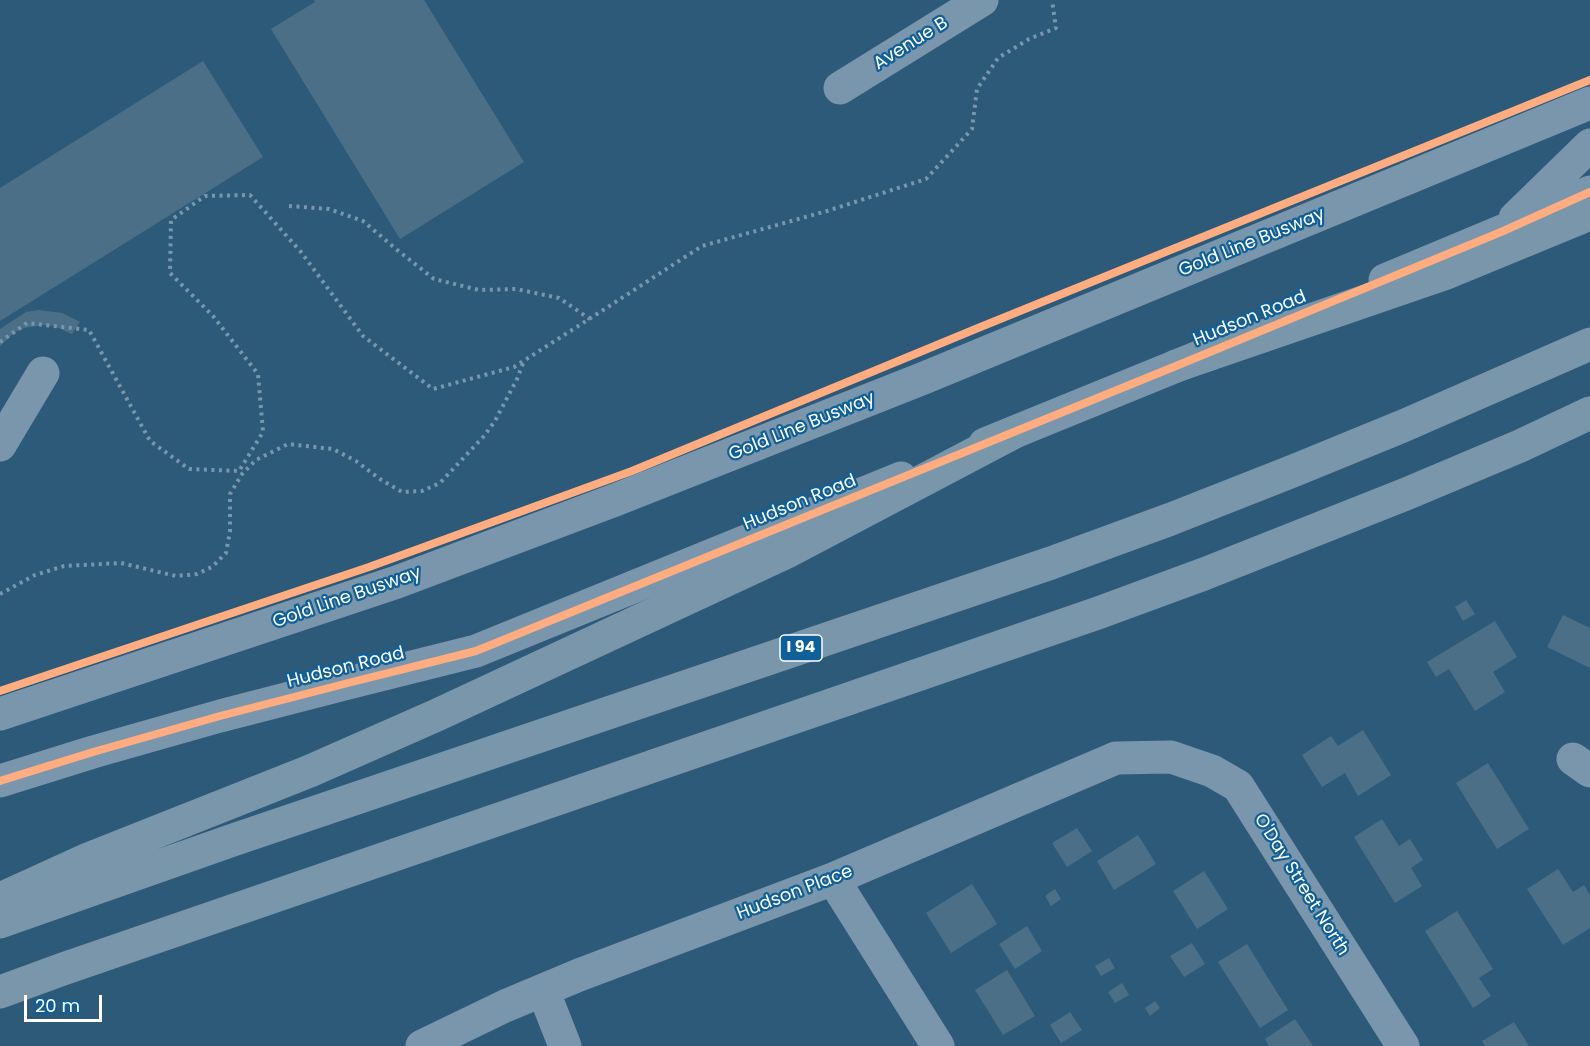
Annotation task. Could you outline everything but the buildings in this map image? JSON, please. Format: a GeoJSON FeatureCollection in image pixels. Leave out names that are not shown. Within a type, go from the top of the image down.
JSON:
{"type":"FeatureCollection","features":[{"type":"Feature","properties":{"kind":"highway"},"geometry":{"type":"LineString","coordinates":[[1176,366],[1444,274],[1590,214]]}},
{"type":"Feature","properties":{"kind":"highway","name":"I 94"},"geometry":{"type":"LineString","coordinates":[[0,922],[233,840],[1051,563],[1293,471],[1590,345]]}},
{"type":"Feature","properties":{"kind":"highway"},"geometry":{"type":"LineString","coordinates":[[0,992],[1098,613],[1194,578],[1406,494],[1520,446],[1590,413]]}},
{"type":"Feature","properties":{"kind":"highway"},"geometry":{"type":"LineString","coordinates":[[0,899],[88,859],[310,771],[437,715],[789,551],[1013,433]]}},
{"type":"Feature","properties":{"kind":"highway"},"geometry":{"type":"LineString","coordinates":[[0,1012],[63,969]]}},
{"type":"Feature","properties":{"kind":"street","name":"Avenue B"},"geometry":{"type":"LineString","coordinates":[[840,88],[982,0]]}},
{"type":"Feature","properties":{"kind":"street","name":"Gold Line Busway"},"geometry":{"type":"LineString","coordinates":[[0,714],[398,582],[615,500],[924,378],[1590,104]]}},
{"type":"Feature","properties":{"kind":"street"},"geometry":{"type":"LineString","coordinates":[[1501,232],[1590,145]]}},
{"type":"Feature","properties":{"kind":"street","name":"Hudson Road"},"geometry":{"type":"LineString","coordinates":[[0,781],[220,716],[476,651],[1176,366],[1501,232],[1590,192]]}},
{"type":"Feature","properties":{"kind":"street"},"geometry":{"type":"LineString","coordinates":[[0,445],[43,373]]}},
{"type":"Feature","properties":{"kind":"street","name":"Hudson Place"},"geometry":{"type":"LineString","coordinates":[[423,1046],[505,1006],[579,975],[833,879],[1116,758],[1171,757]]}},
{"type":"Feature","properties":{"kind":"street","name":"O'Day Street North"},"geometry":{"type":"LineString","coordinates":[[1171,757],[1212,771],[1238,786],[1403,1046]]}},
{"type":"Feature","properties":{"kind":"street"},"geometry":{"type":"LineString","coordinates":[[833,879],[938,1046]]}},
{"type":"Feature","properties":{"kind":"street"},"geometry":{"type":"LineString","coordinates":[[543,990],[565,1046]]}},
{"type":"Feature","properties":{"kind":"path"},"geometry":{"type":"LineString","coordinates":[[0,342],[27,323],[89,330],[150,441],[189,469],[239,471],[263,432],[258,374],[213,316],[170,273],[171,220],[205,196],[250,195],[301,252],[363,336],[433,390],[514,367],[702,246],[827,211],[926,179],[972,129],[977,89],[998,58],[1029,39],[1056,28],[1052,0]]}},
{"type":"Feature","properties":{"kind":"path"},"geometry":{"type":"LineString","coordinates":[[289,206],[329,209],[363,221],[434,279],[479,290],[516,289],[559,298],[590,319]]}},
{"type":"Feature","properties":{"kind":"path"},"geometry":{"type":"LineString","coordinates":[[0,594],[35,575],[64,566],[121,563],[176,576],[197,574],[212,567],[226,553],[230,531],[230,494],[242,474],[256,460],[288,444],[333,449],[356,461],[402,492],[422,491],[440,483],[495,421],[517,379],[524,360]]}},
{"type":"Feature","properties":{"kind":"cycle path"},"geometry":{"type":"LineString","coordinates":[[0,691],[369,567],[632,471],[1590,80]]}},
{"type":"Feature","properties":{"kind":"cycle path"},"geometry":{"type":"LineString","coordinates":[[0,781],[220,716],[476,651],[1176,366],[1501,232],[1590,192]]}}]}
